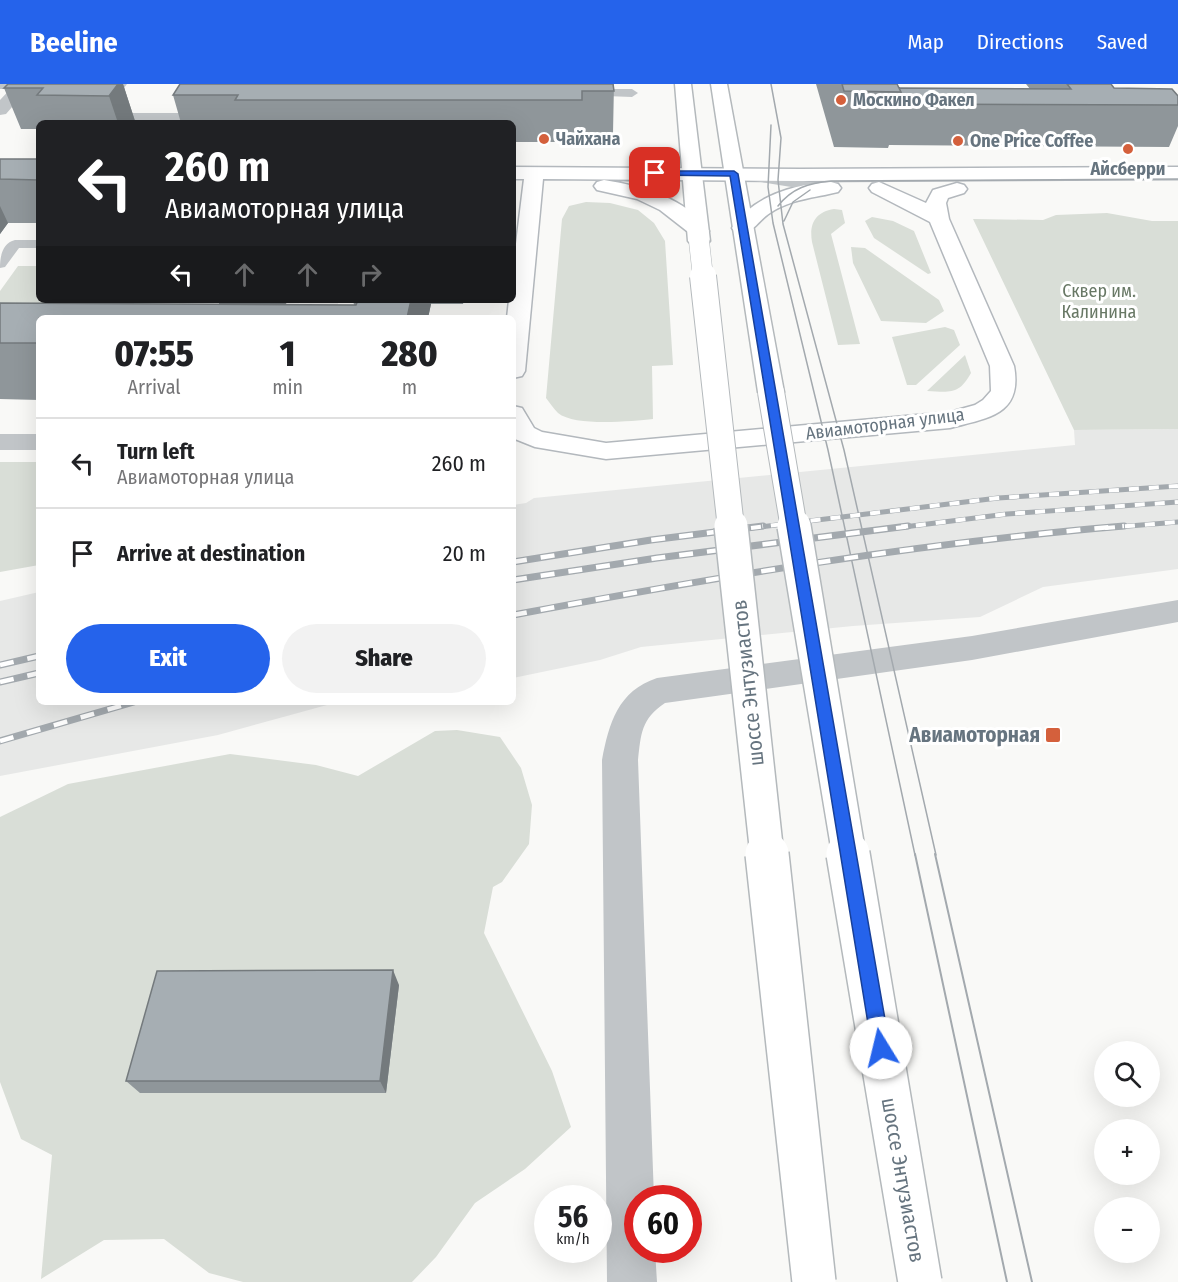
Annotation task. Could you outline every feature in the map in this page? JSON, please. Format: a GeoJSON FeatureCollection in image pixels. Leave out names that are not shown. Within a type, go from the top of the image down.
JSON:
{"type":"FeatureCollection","features":[{"type":"Feature","properties":{"kind":"main road","name":"шоссе Энтузиастов"},"geometry":{"type":"LineString","coordinates":[[683,84],[814,1282]]}},
{"type":"Feature","properties":{"kind":"main road","name":"шоссе Энтузиастов"},"geometry":{"type":"LineString","coordinates":[[719,84],[920,1282]]}},
{"type":"Feature","properties":{"kind":"main road"},"geometry":{"type":"LineString","coordinates":[[524,173],[1178,173]]}},
{"type":"Feature","properties":{"kind":"main road"},"geometry":{"type":"LineString","coordinates":[[524,173],[614,187],[648,196],[679,212],[699,236]]}},
{"type":"Feature","properties":{"kind":"main road"},"geometry":{"type":"LineString","coordinates":[[516,317],[524,173]]}},
{"type":"Feature","properties":{"kind":"main road"},"geometry":{"type":"LineString","coordinates":[[744,235],[755,213],[772,203],[822,188],[1178,190]]}},
{"type":"Feature","properties":{"kind":"main road"},"geometry":{"type":"LineString","coordinates":[[879,188],[939,219]]}},
{"type":"Feature","properties":{"kind":"main road"},"geometry":{"type":"LineString","coordinates":[[939,219],[936,203],[940,194],[957,189]]}},
{"type":"Feature","properties":{"kind":"main road","name":"Авиамоторная улица"},"geometry":{"type":"LineString","coordinates":[[516,423],[524,433],[535,439],[606,451],[942,421],[978,413],[995,405],[1004,394],[1006,386],[1002,366],[939,219]]}},
{"type":"Feature","properties":{"kind":"street"},"geometry":{"type":"LineString","coordinates":[[0,110],[23,85]]}},
{"type":"Feature","properties":{"kind":"street"},"geometry":{"type":"LineString","coordinates":[[0,442],[36,442]]}},
{"type":"Feature","properties":{"kind":"street"},"geometry":{"type":"LineString","coordinates":[[632,1282],[620,760],[628,718],[639,701],[657,691],[972,648],[1178,611]]}},
{"type":"Feature","properties":{"kind":"lane"},"geometry":{"type":"LineString","coordinates":[[121,84],[96,117],[160,120],[188,112],[221,117]]}},
{"type":"Feature","properties":{"kind":"lane"},"geometry":{"type":"LineString","coordinates":[[0,86],[23,85]]}},
{"type":"Feature","properties":{"kind":"lane"},"geometry":{"type":"LineString","coordinates":[[575,93],[632,93]]}},
{"type":"Feature","properties":{"kind":"lane"},"geometry":{"type":"LineString","coordinates":[[734,174],[822,188]]}},
{"type":"Feature","properties":{"kind":"lane"},"geometry":{"type":"LineString","coordinates":[[0,264],[15,244],[36,244]]}},
{"type":"Feature","properties":{"kind":"shaded area"},"geometry":{"type":"Polygon","coordinates":[[[180,303],[338,303],[335,315],[174,315],[180,303]]]}},
{"type":"Feature","properties":{"kind":"shaded area"},"geometry":{"type":"Polygon","coordinates":[[[1178,429],[1178,569],[1043,587],[980,617],[853,626],[641,647],[600,660],[516,677],[516,505],[526,503],[534,498],[1075,445],[1074,430],[1178,429]]]}},
{"type":"Feature","properties":{"kind":"shaded area"},"geometry":{"type":"Polygon","coordinates":[[[36,593],[36,705],[327,705],[218,735],[0,776],[0,601],[36,593]]]}},
{"type":"Feature","properties":{"kind":"green space"},"geometry":{"type":"Polygon","coordinates":[[[586,202],[610,203],[638,210],[654,223],[665,241],[673,365],[652,366],[653,419],[604,422],[577,420],[558,413],[546,398],[562,219],[569,206],[586,202]]]}},
{"type":"Feature","properties":{"kind":"green space"},"geometry":{"type":"Polygon","coordinates":[[[834,209],[842,210],[845,223],[831,234],[860,344],[838,345],[812,242],[815,220],[822,213],[834,209]]]}},
{"type":"Feature","properties":{"kind":"green space","name":"Сквер им. Калинина"},"geometry":{"type":"Polygon","coordinates":[[[1107,213],[1152,221],[1178,221],[1178,429],[1074,430],[973,219],[1043,220],[1056,215],[1107,213]]]}},
{"type":"Feature","properties":{"kind":"green space"},"geometry":{"type":"Polygon","coordinates":[[[872,217],[893,221],[914,231],[931,273],[928,274],[874,238],[865,221],[872,217]]]}},
{"type":"Feature","properties":{"kind":"green space"},"geometry":{"type":"Polygon","coordinates":[[[851,247],[865,248],[939,300],[944,311],[926,323],[881,321],[853,263],[851,247]]]}},
{"type":"Feature","properties":{"kind":"green space"},"geometry":{"type":"Polygon","coordinates":[[[18,266],[36,266],[36,303],[44,303],[31,322],[0,322],[0,291],[18,266]]]}},
{"type":"Feature","properties":{"kind":"green space"},"geometry":{"type":"Polygon","coordinates":[[[945,327],[954,330],[960,345],[916,385],[907,385],[892,337],[945,327]]]}},
{"type":"Feature","properties":{"kind":"green space"},"geometry":{"type":"Polygon","coordinates":[[[965,355],[971,373],[958,389],[948,392],[927,391],[965,355]]]}},
{"type":"Feature","properties":{"kind":"green space"},"geometry":{"type":"Polygon","coordinates":[[[0,462],[36,462],[36,566],[0,572],[0,462]]]}},
{"type":"Feature","properties":{"kind":"green space"},"geometry":{"type":"Polygon","coordinates":[[[457,730],[500,737],[521,768],[532,805],[529,844],[502,882],[493,887],[484,933],[552,1071],[571,1127],[525,1169],[475,1203],[436,1257],[412,1282],[243,1282],[209,1273],[164,1239],[104,1240],[41,1279],[52,1155],[21,1139],[0,1082],[0,817],[68,784],[230,754],[316,765],[358,776],[435,731],[457,730]]]}},
{"type":"Feature","properties":{"kind":"building"},"geometry":{"type":"Polygon","coordinates":[[[8,84],[118,84],[109,96],[37,95],[43,88],[4,88],[8,84]]]}},
{"type":"Feature","properties":{"kind":"building"},"geometry":{"type":"Polygon","coordinates":[[[180,84],[613,84],[614,91],[582,91],[582,100],[235,100],[238,95],[173,95],[180,84]]]}},
{"type":"Feature","properties":{"kind":"building"},"geometry":{"type":"Polygon","coordinates":[[[842,84],[897,84],[901,92],[844,91],[842,84]]]}},
{"type":"Feature","properties":{"kind":"building"},"geometry":{"type":"Polygon","coordinates":[[[1067,84],[1111,84],[1114,88],[1172,89],[1178,96],[1178,105],[898,104],[901,92],[899,88],[1071,89],[1067,84]]]}},
{"type":"Feature","properties":{"kind":"building"},"geometry":{"type":"Polygon","coordinates":[[[0,159],[36,159],[36,180],[0,179],[0,159]]]}},
{"type":"Feature","properties":{"kind":"building"},"geometry":{"type":"Polygon","coordinates":[[[0,303],[356,305],[357,303],[410,303],[408,315],[36,315],[36,343],[0,343],[0,303]]]}},
{"type":"Feature","properties":{"kind":"building"},"geometry":{"type":"Polygon","coordinates":[[[393,970],[380,1081],[126,1081],[157,971],[393,970]]]}},
{"type":"Feature","properties":{"kind":"tram line"},"geometry":{"type":"LineString","coordinates":[[771,84],[781,138],[778,180],[781,203]]}},
{"type":"Feature","properties":{"kind":"tram line"},"geometry":{"type":"LineString","coordinates":[[771,125],[768,187],[773,223],[828,450],[915,855]]}},
{"type":"Feature","properties":{"kind":"tram line"},"geometry":{"type":"LineString","coordinates":[[781,203],[801,188],[831,181],[1178,179]]}},
{"type":"Feature","properties":{"kind":"tram line"},"geometry":{"type":"LineString","coordinates":[[784,221],[793,202],[810,190]]}},
{"type":"Feature","properties":{"kind":"tram line"},"geometry":{"type":"LineString","coordinates":[[778,206],[781,203]]}},
{"type":"Feature","properties":{"kind":"tram line"},"geometry":{"type":"LineString","coordinates":[[781,203],[783,224],[844,450],[936,855]]}},
{"type":"Feature","properties":{"kind":"tram line"},"geometry":{"type":"LineString","coordinates":[[915,854],[1007,1282]]}},
{"type":"Feature","properties":{"kind":"tram line"},"geometry":{"type":"LineString","coordinates":[[935,854],[1032,1282]]}},
{"type":"Feature","properties":{"kind":"railway"},"geometry":{"type":"LineString","coordinates":[[751,528],[998,498],[1178,486]]}},
{"type":"Feature","properties":{"kind":"railway"},"geometry":{"type":"LineString","coordinates":[[896,528],[1007,514],[1178,502]]}},
{"type":"Feature","properties":{"kind":"railway"},"geometry":{"type":"LineString","coordinates":[[1105,528],[1178,522]]}},
{"type":"Feature","properties":{"kind":"railway"},"geometry":{"type":"LineString","coordinates":[[516,562],[651,540],[763,526]]}},
{"type":"Feature","properties":{"kind":"railway"},"geometry":{"type":"LineString","coordinates":[[516,580],[657,558],[908,526]]}},
{"type":"Feature","properties":{"kind":"railway"},"geometry":{"type":"LineString","coordinates":[[516,614],[665,587],[817,563],[970,542],[1124,526]]}},
{"type":"Feature","properties":{"kind":"railway"},"geometry":{"type":"LineString","coordinates":[[0,665],[36,657]]}},
{"type":"Feature","properties":{"kind":"railway"},"geometry":{"type":"LineString","coordinates":[[0,682],[36,674]]}},
{"type":"Feature","properties":{"kind":"railway"},"geometry":{"type":"LineString","coordinates":[[0,741],[124,705]]}},
{"type":"Feature","properties":{"kind":"place","name":"Москино Факел"},"geometry":{"type":"Point","coordinates":[841,100]}},
{"type":"Feature","properties":{"kind":"place","name":"Чайхана"},"geometry":{"type":"Point","coordinates":[544,139]}},
{"type":"Feature","properties":{"kind":"place","name":"One Price Coffee"},"geometry":{"type":"Point","coordinates":[958,141]}},
{"type":"Feature","properties":{"kind":"place","name":"Айсберри"},"geometry":{"type":"Point","coordinates":[1128,149]}},
{"type":"Feature","properties":{"kind":"place","name":"Авиамоторная"},"geometry":{"type":"Point","coordinates":[1053,735]}},
{"type":"Feature","properties":{"kind":"route"},"geometry":{"type":"LineString","coordinates":[[655,173],[734,174],[881,1048]]}}]}
